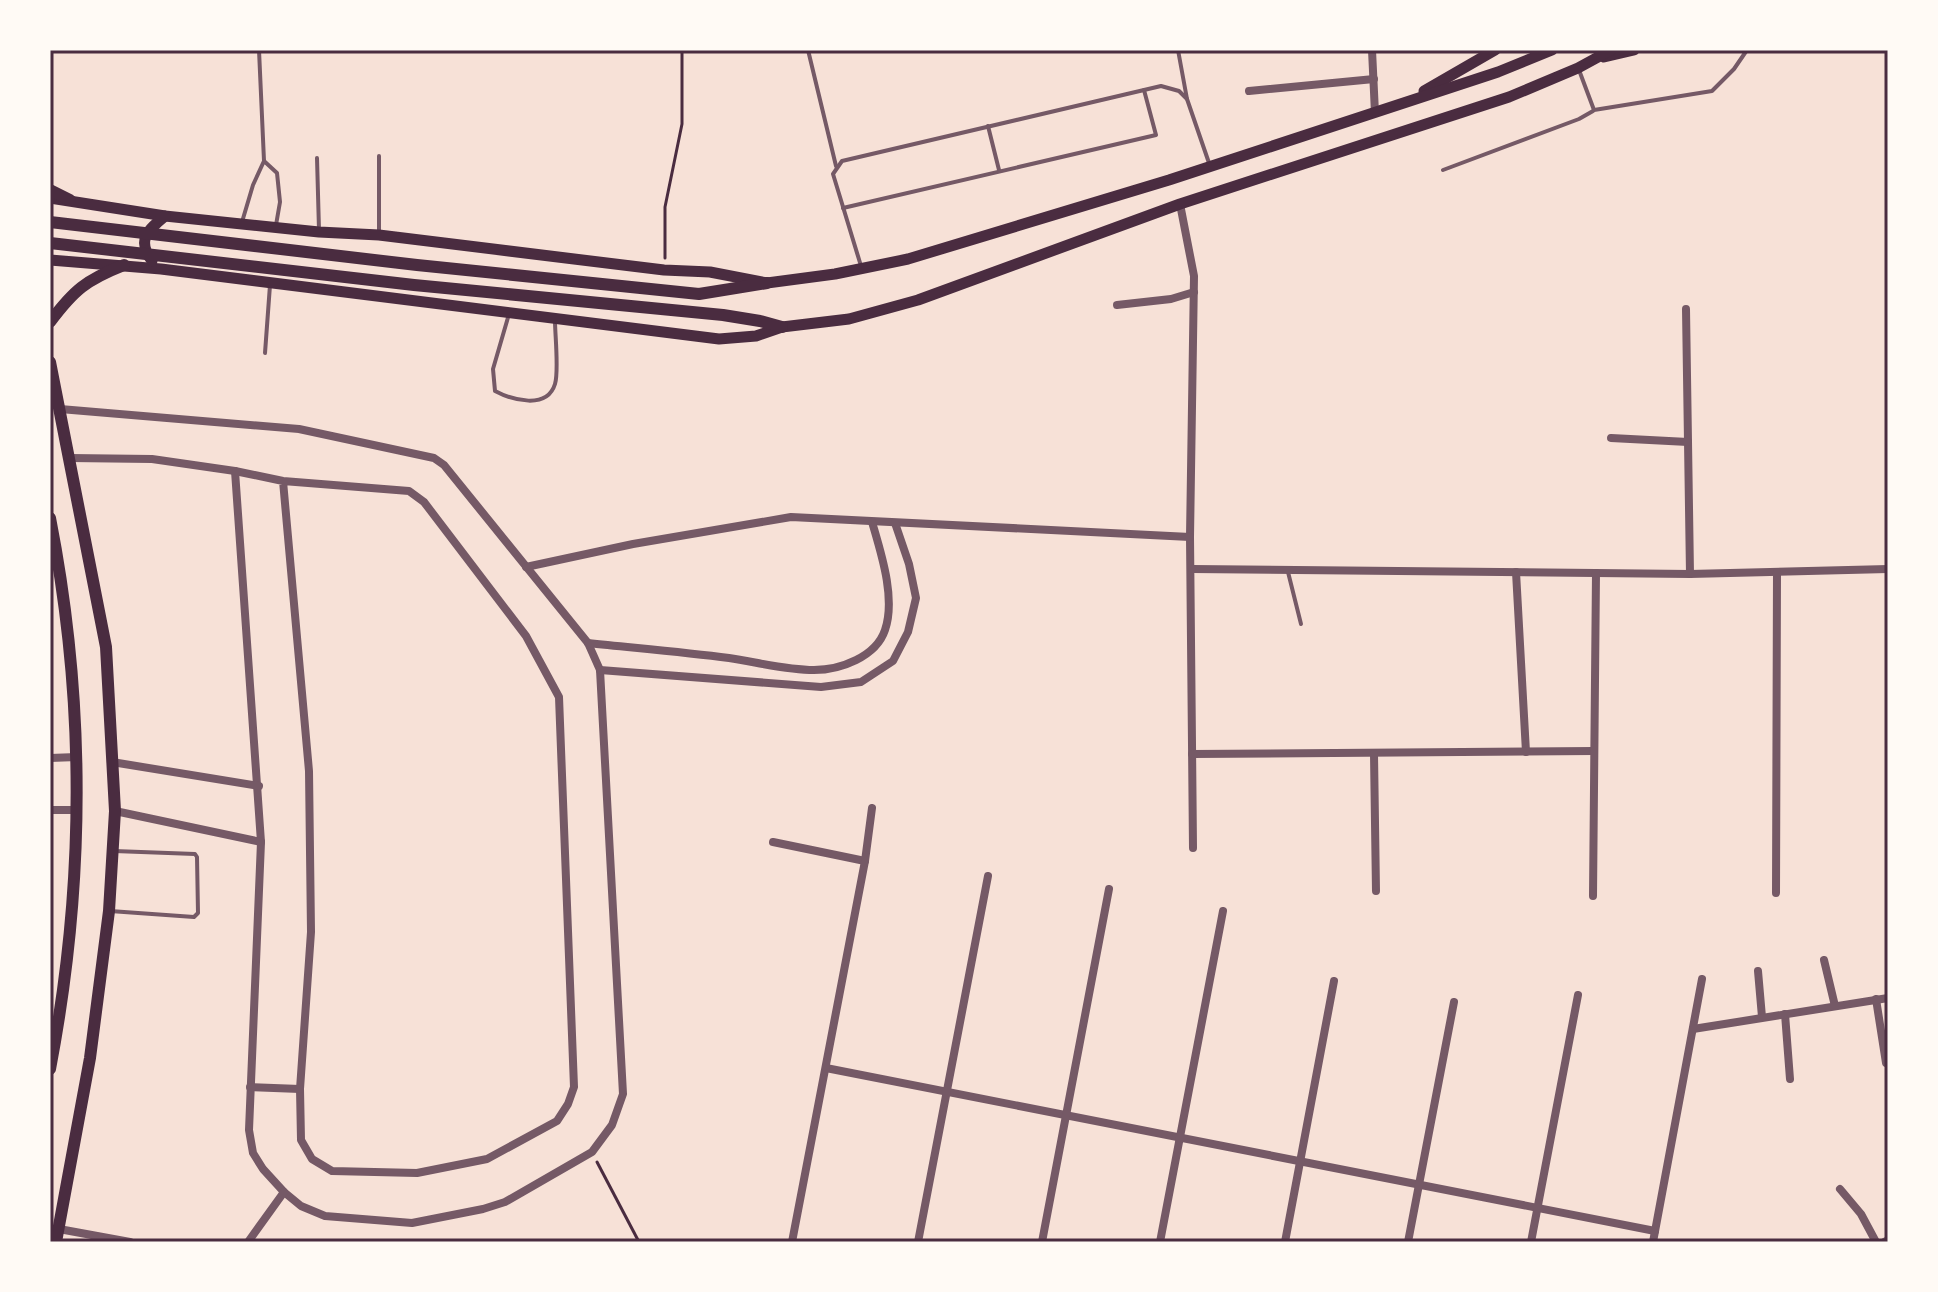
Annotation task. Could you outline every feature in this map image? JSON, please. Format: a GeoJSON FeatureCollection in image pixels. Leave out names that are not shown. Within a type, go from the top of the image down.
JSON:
{"type":"FeatureCollection","features":[{"type":"Feature","properties":{"kind":"main road"},"geometry":{"type":"LineString","coordinates":[[1402,103],[1495,50]]}},
{"type":"Feature","properties":{"kind":"main road"},"geometry":{"type":"LineString","coordinates":[[50,222],[699,294],[908,259],[1210,167],[1498,72],[1552,50]]}},
{"type":"Feature","properties":{"kind":"main road"},"geometry":{"type":"LineString","coordinates":[[50,260],[161,269],[719,339],[756,336],[782,327],[849,319],[918,300],[1180,204],[1509,97],[1578,68],[1611,50]]}},
{"type":"Feature","properties":{"kind":"main road"},"geometry":{"type":"LineString","coordinates":[[1599,57],[1634,50]]}},
{"type":"Feature","properties":{"kind":"main road"},"geometry":{"type":"LineString","coordinates":[[50,190],[70,200]]}},
{"type":"Feature","properties":{"kind":"main road"},"geometry":{"type":"LineString","coordinates":[[50,198],[165,216],[379,235],[664,270],[710,272],[767,283]]}},
{"type":"Feature","properties":{"kind":"main road"},"geometry":{"type":"LineString","coordinates":[[161,269],[150,260],[143,244],[145,234],[165,216]]}},
{"type":"Feature","properties":{"kind":"main road"},"geometry":{"type":"LineString","coordinates":[[50,243],[414,285],[723,315],[782,327]]}},
{"type":"Feature","properties":{"kind":"main road"},"geometry":{"type":"LineString","coordinates":[[50,322],[70,295],[95,276],[124,265]]}},
{"type":"Feature","properties":{"kind":"main road"},"geometry":{"type":"LineString","coordinates":[[50,362],[106,647],[115,811],[109,911],[90,1058],[57,1235]]}},
{"type":"Feature","properties":{"kind":"main road"},"geometry":{"type":"LineString","coordinates":[[50,518],[63,595],[77,757],[76,871],[71,943],[50,1069]]}},
{"type":"Feature","properties":{"kind":"street"},"geometry":{"type":"LineString","coordinates":[[1372,50],[1375,113]]}},
{"type":"Feature","properties":{"kind":"street"},"geometry":{"type":"LineString","coordinates":[[1249,91],[1374,79]]}},
{"type":"Feature","properties":{"kind":"street"},"geometry":{"type":"LineString","coordinates":[[1180,204],[1194,276],[1190,537],[1193,848]]}},
{"type":"Feature","properties":{"kind":"street"},"geometry":{"type":"LineString","coordinates":[[1117,305],[1171,299],[1194,292]]}},
{"type":"Feature","properties":{"kind":"street"},"geometry":{"type":"LineString","coordinates":[[1686,309],[1690,574]]}},
{"type":"Feature","properties":{"kind":"street"},"geometry":{"type":"LineString","coordinates":[[60,409],[299,429],[421,454],[444,465],[588,643],[600,670],[623,1094],[612,1125],[592,1152],[505,1202],[412,1223],[325,1216],[301,1206],[284,1192],[253,1153],[249,1130],[250,1087],[261,842],[235,471]]}},
{"type":"Feature","properties":{"kind":"street"},"geometry":{"type":"LineString","coordinates":[[1611,438],[1688,442]]}},
{"type":"Feature","properties":{"kind":"street"},"geometry":{"type":"LineString","coordinates":[[70,458],[152,459],[283,481],[409,491],[424,502],[526,636],[559,697],[574,1087],[557,1121],[487,1159],[417,1173],[332,1171],[312,1159],[301,1140],[300,1089],[311,932],[309,771],[283,481]]}},
{"type":"Feature","properties":{"kind":"street"},"geometry":{"type":"LineString","coordinates":[[526,567],[633,544],[791,517],[1190,537]]}},
{"type":"Feature","properties":{"kind":"street"},"geometry":{"type":"LineString","coordinates":[[588,643],[693,653],[815,670],[846,665],[874,649],[885,633],[888,618],[886,572],[872,522]]}},
{"type":"Feature","properties":{"kind":"street"},"geometry":{"type":"LineString","coordinates":[[600,670],[821,687],[861,682],[893,661],[908,632],[916,598],[909,564],[895,523]]}},
{"type":"Feature","properties":{"kind":"street"},"geometry":{"type":"LineString","coordinates":[[1192,569],[1690,574],[1888,569]]}},
{"type":"Feature","properties":{"kind":"street"},"geometry":{"type":"LineString","coordinates":[[1516,572],[1526,752]]}},
{"type":"Feature","properties":{"kind":"street"},"geometry":{"type":"LineString","coordinates":[[1776,893],[1777,572]]}},
{"type":"Feature","properties":{"kind":"street"},"geometry":{"type":"LineString","coordinates":[[1593,896],[1596,573]]}},
{"type":"Feature","properties":{"kind":"street"},"geometry":{"type":"LineString","coordinates":[[792,685],[795,667]]}},
{"type":"Feature","properties":{"kind":"street"},"geometry":{"type":"LineString","coordinates":[[1192,754],[1594,751]]}},
{"type":"Feature","properties":{"kind":"street"},"geometry":{"type":"LineString","coordinates":[[1374,754],[1376,891]]}},
{"type":"Feature","properties":{"kind":"street"},"geometry":{"type":"LineString","coordinates":[[50,758],[77,757]]}},
{"type":"Feature","properties":{"kind":"street"},"geometry":{"type":"LineString","coordinates":[[112,762],[259,786]]}},
{"type":"Feature","properties":{"kind":"street"},"geometry":{"type":"LineString","coordinates":[[792,1242],[865,861],[872,808]]}},
{"type":"Feature","properties":{"kind":"street"},"geometry":{"type":"LineString","coordinates":[[50,810],[77,810]]}},
{"type":"Feature","properties":{"kind":"street"},"geometry":{"type":"LineString","coordinates":[[115,811],[261,842]]}},
{"type":"Feature","properties":{"kind":"street"},"geometry":{"type":"LineString","coordinates":[[773,842],[865,861]]}},
{"type":"Feature","properties":{"kind":"street"},"geometry":{"type":"LineString","coordinates":[[918,1242],[988,876]]}},
{"type":"Feature","properties":{"kind":"street"},"geometry":{"type":"LineString","coordinates":[[1042,1242],[1109,889]]}},
{"type":"Feature","properties":{"kind":"street"},"geometry":{"type":"LineString","coordinates":[[1160,1242],[1223,911]]}},
{"type":"Feature","properties":{"kind":"street"},"geometry":{"type":"LineString","coordinates":[[1824,960],[1835,1006]]}},
{"type":"Feature","properties":{"kind":"street"},"geometry":{"type":"LineString","coordinates":[[1758,971],[1762,1017]]}},
{"type":"Feature","properties":{"kind":"street"},"geometry":{"type":"LineString","coordinates":[[1653,1242],[1702,979]]}},
{"type":"Feature","properties":{"kind":"street"},"geometry":{"type":"LineString","coordinates":[[1285,1242],[1334,981]]}},
{"type":"Feature","properties":{"kind":"street"},"geometry":{"type":"LineString","coordinates":[[1531,1242],[1578,995]]}},
{"type":"Feature","properties":{"kind":"street"},"geometry":{"type":"LineString","coordinates":[[1693,1029],[1888,998]]}},
{"type":"Feature","properties":{"kind":"street"},"geometry":{"type":"LineString","coordinates":[[1876,999],[1886,1063]]}},
{"type":"Feature","properties":{"kind":"street"},"geometry":{"type":"LineString","coordinates":[[1408,1242],[1454,1002]]}},
{"type":"Feature","properties":{"kind":"street"},"geometry":{"type":"LineString","coordinates":[[1785,1014],[1790,1079]]}},
{"type":"Feature","properties":{"kind":"street"},"geometry":{"type":"LineString","coordinates":[[826,1068],[1655,1231]]}},
{"type":"Feature","properties":{"kind":"street"},"geometry":{"type":"LineString","coordinates":[[250,1087],[300,1089]]}},
{"type":"Feature","properties":{"kind":"street"},"geometry":{"type":"LineString","coordinates":[[1840,1189],[1861,1214],[1876,1242]]}},
{"type":"Feature","properties":{"kind":"street"},"geometry":{"type":"LineString","coordinates":[[248,1242],[284,1192]]}},
{"type":"Feature","properties":{"kind":"street"},"geometry":{"type":"LineString","coordinates":[[57,1235],[130,1242]]}},
{"type":"Feature","properties":{"kind":"lane"},"geometry":{"type":"LineString","coordinates":[[241,224],[264,161],[259,50]]}},
{"type":"Feature","properties":{"kind":"lane"},"geometry":{"type":"LineString","coordinates":[[808,50],[836,166]]}},
{"type":"Feature","properties":{"kind":"lane"},"geometry":{"type":"LineString","coordinates":[[1178,50],[1187,99],[1210,167]]}},
{"type":"Feature","properties":{"kind":"lane"},"geometry":{"type":"LineString","coordinates":[[1443,170],[1579,119],[1594,110],[1712,91],[1734,69],[1747,50]]}},
{"type":"Feature","properties":{"kind":"lane"},"geometry":{"type":"LineString","coordinates":[[1578,68],[1594,110]]}},
{"type":"Feature","properties":{"kind":"lane"},"geometry":{"type":"LineString","coordinates":[[861,269],[833,174],[842,161],[1144,90],[1170,87],[1187,99]]}},
{"type":"Feature","properties":{"kind":"lane"},"geometry":{"type":"LineString","coordinates":[[843,208],[1156,135],[1144,90]]}},
{"type":"Feature","properties":{"kind":"lane"},"geometry":{"type":"LineString","coordinates":[[988,126],[1000,172]]}},
{"type":"Feature","properties":{"kind":"lane"},"geometry":{"type":"LineString","coordinates":[[379,156],[379,235]]}},
{"type":"Feature","properties":{"kind":"lane"},"geometry":{"type":"LineString","coordinates":[[317,158],[319,232]]}},
{"type":"Feature","properties":{"kind":"lane"},"geometry":{"type":"LineString","coordinates":[[264,161],[277,173],[280,202],[276,228]]}},
{"type":"Feature","properties":{"kind":"lane"},"geometry":{"type":"LineString","coordinates":[[265,353],[270,282]]}},
{"type":"Feature","properties":{"kind":"lane"},"geometry":{"type":"LineString","coordinates":[[509,313],[493,369],[495,391],[520,401],[534,401],[547,395],[555,384],[555,318]]}},
{"type":"Feature","properties":{"kind":"lane"},"geometry":{"type":"LineString","coordinates":[[1287,570],[1301,624]]}},
{"type":"Feature","properties":{"kind":"lane"},"geometry":{"type":"LineString","coordinates":[[109,911],[194,917],[198,913],[195,854],[112,850]]}},
{"type":"Feature","properties":{"kind":"path"},"geometry":{"type":"LineString","coordinates":[[664,270],[665,207],[682,124],[682,50]]}},
{"type":"Feature","properties":{"kind":"path"},"geometry":{"type":"LineString","coordinates":[[592,1152],[639,1242]]}}]}
